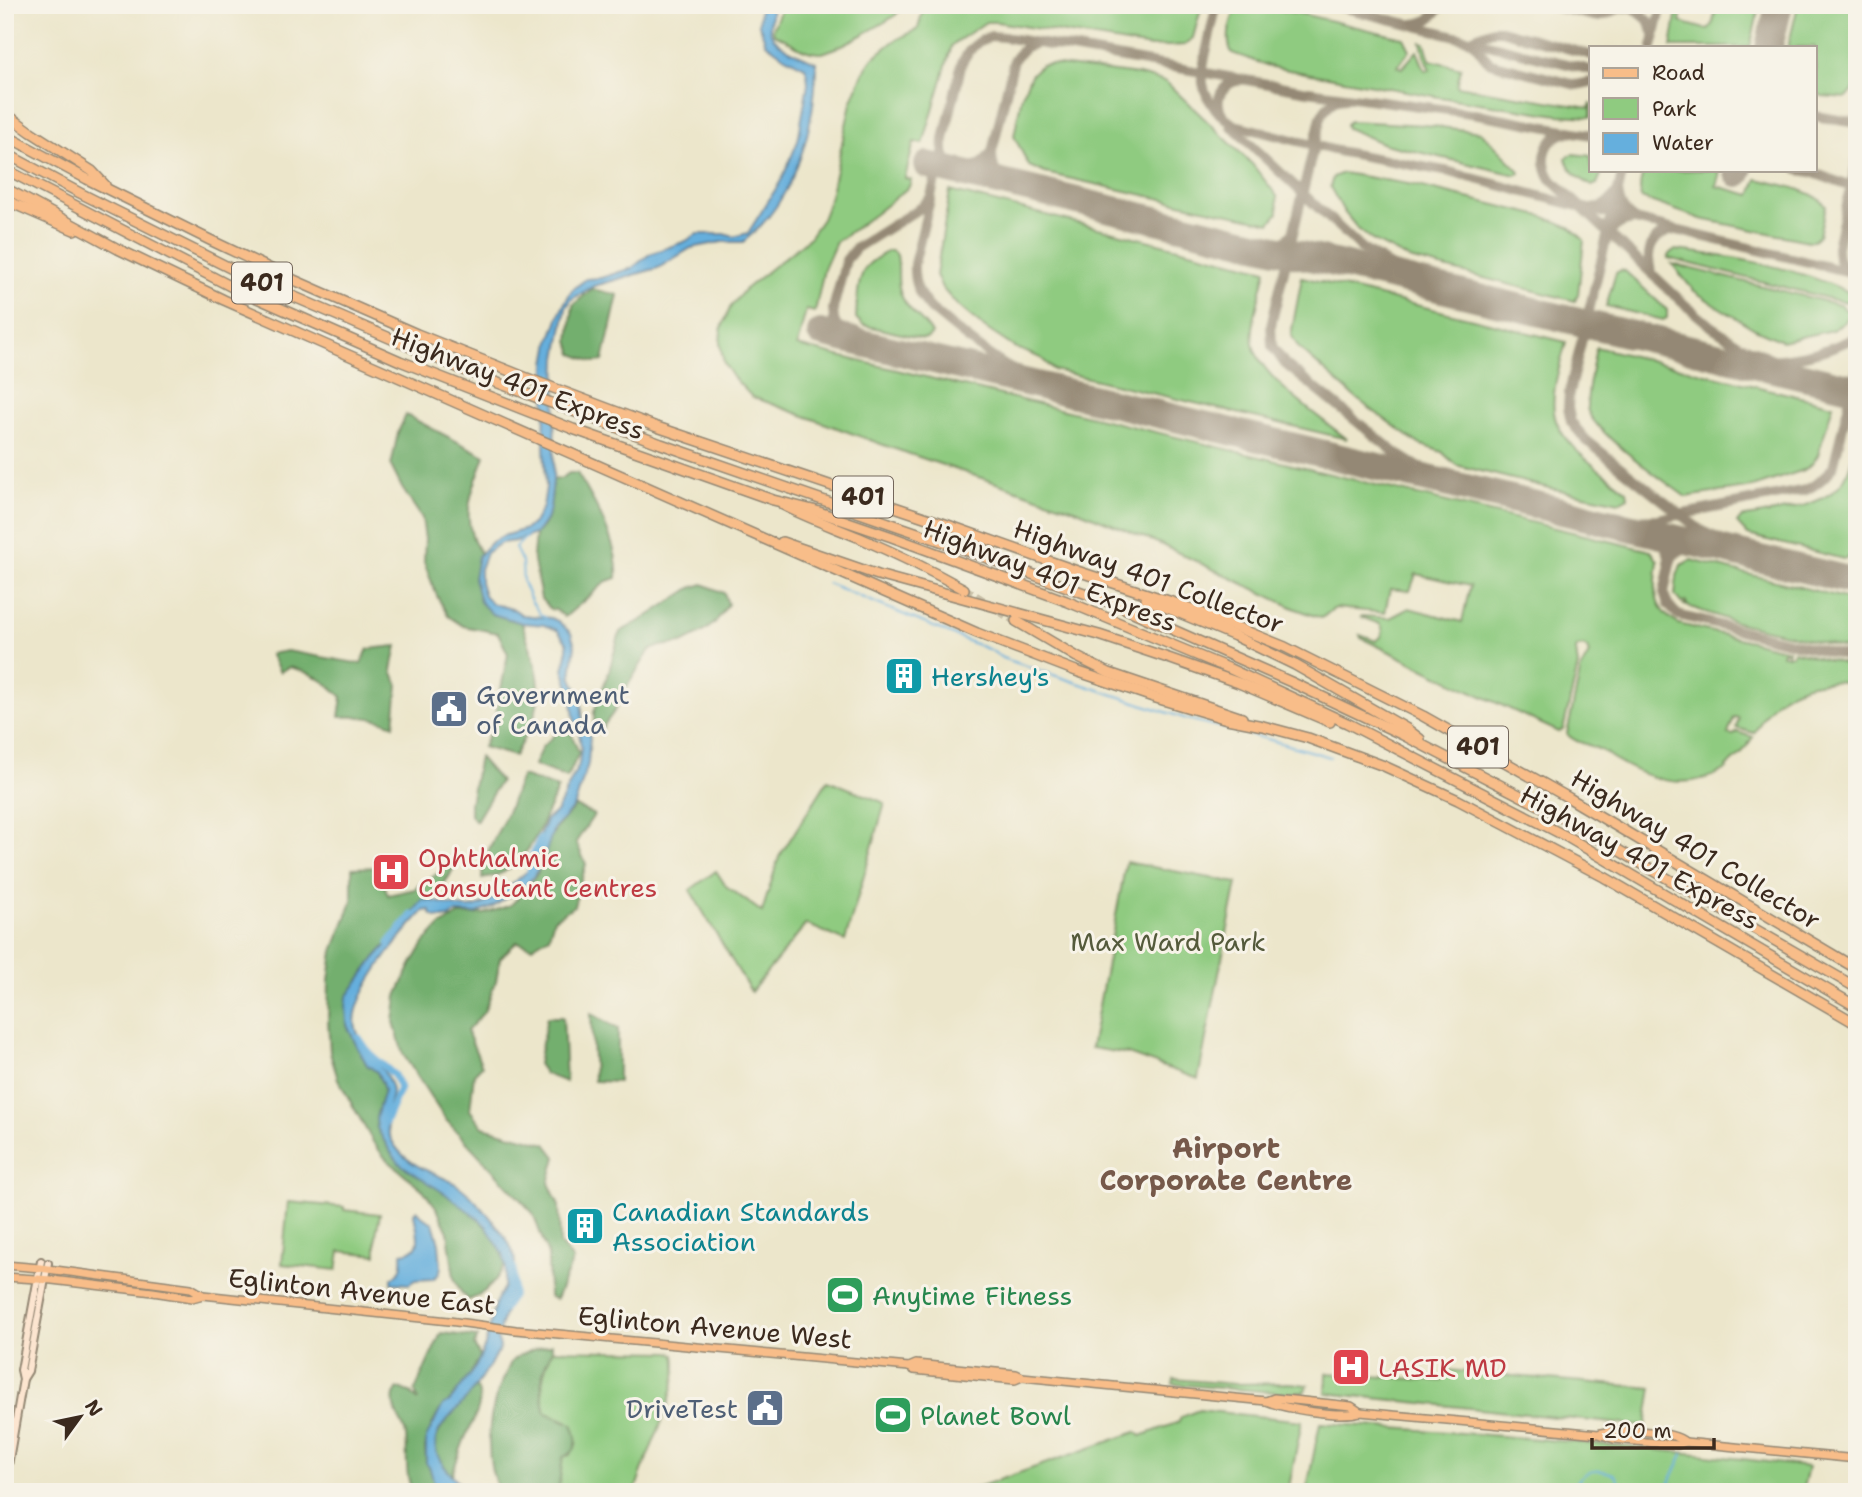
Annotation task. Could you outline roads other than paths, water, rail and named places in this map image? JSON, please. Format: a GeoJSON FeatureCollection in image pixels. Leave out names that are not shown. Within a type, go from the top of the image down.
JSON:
{"type":"FeatureCollection","features":[{"type":"Feature","properties":{"kind":"highway"},"geometry":{"type":"LineString","coordinates":[[5,113],[92,172],[108,188]]}},
{"type":"Feature","properties":{"kind":"highway","name":"Highway 401 Collector"},"geometry":{"type":"LineString","coordinates":[[5,135],[88,179],[294,280],[417,334],[657,427],[1184,606],[1285,648],[1423,716],[1569,798],[1857,968]]}},
{"type":"Feature","properties":{"kind":"highway","name":"Highway 401 Express"},"geometry":{"type":"LineString","coordinates":[[5,153],[246,276],[407,346],[573,413],[1117,605],[1302,687],[1435,751],[1554,813],[1857,988]]}},
{"type":"Feature","properties":{"kind":"highway","name":"Highway 401 Express"},"geometry":{"type":"LineString","coordinates":[[5,169],[232,287],[400,361],[573,429],[772,500],[822,513],[1066,601],[1228,668],[1348,723],[1569,838],[1857,1007]]}},
{"type":"Feature","properties":{"kind":"highway","name":"401"},"geometry":{"type":"LineString","coordinates":[[5,188],[118,249],[224,300],[734,526]]}},
{"type":"Feature","properties":{"kind":"highway"},"geometry":{"type":"LineString","coordinates":[[5,201],[118,249]]}},
{"type":"Feature","properties":{"kind":"highway"},"geometry":{"type":"LineString","coordinates":[[772,500],[803,516],[929,569],[964,589]]}},
{"type":"Feature","properties":{"kind":"highway"},"geometry":{"type":"LineString","coordinates":[[734,526],[977,633],[1076,671],[1167,702],[1263,726]]}},
{"type":"Feature","properties":{"kind":"highway"},"geometry":{"type":"LineString","coordinates":[[734,526],[878,575],[1045,620],[1159,655],[1239,683],[1355,733],[1374,738]]}},
{"type":"Feature","properties":{"kind":"highway"},"geometry":{"type":"LineString","coordinates":[[1077,571],[1235,636],[1295,665],[1407,729],[1435,751]]}},
{"type":"Feature","properties":{"kind":"highway"},"geometry":{"type":"LineString","coordinates":[[1016,621],[1109,673],[1263,726]]}},
{"type":"Feature","properties":{"kind":"highway","name":"401"},"geometry":{"type":"LineString","coordinates":[[1263,726],[1384,766],[1458,800],[1604,877],[1857,1024]]}},
{"type":"Feature","properties":{"kind":"main road","name":"Eglinton Avenue East"},"geometry":{"type":"LineString","coordinates":[[5,1265],[44,1265],[191,1289],[203,1295],[516,1330]]}},
{"type":"Feature","properties":{"kind":"main road"},"geometry":{"type":"LineString","coordinates":[[5,1483],[23,1379],[28,1371],[44,1265]]}},
{"type":"Feature","properties":{"kind":"main road","name":"Eglinton Avenue East"},"geometry":{"type":"LineString","coordinates":[[5,1277],[192,1298],[203,1295]]}},
{"type":"Feature","properties":{"kind":"main road","name":"Eglinton Avenue West"},"geometry":{"type":"LineString","coordinates":[[516,1330],[909,1367],[914,1370],[1015,1380],[1022,1377],[1266,1401],[1274,1398],[1351,1406],[1360,1412],[1599,1434],[1614,1430],[1679,1436],[1685,1442],[1857,1459]]}},
{"type":"Feature","properties":{"kind":"water"},"geometry":{"type":"Polygon","coordinates":[[[760,5],[771,5],[770,29],[776,40],[788,49],[816,62],[807,137],[789,184],[761,225],[743,242],[722,242],[691,248],[658,268],[594,286],[572,299],[566,308],[557,358],[550,509],[546,520],[535,534],[501,543],[486,553],[480,569],[484,595],[491,603],[515,610],[522,615],[551,618],[571,633],[575,646],[571,676],[581,698],[583,724],[590,737],[588,764],[575,804],[554,828],[537,871],[526,885],[493,907],[475,914],[455,913],[442,918],[431,914],[430,910],[424,911],[379,967],[360,1000],[356,1015],[359,1036],[391,1086],[387,1122],[394,1145],[411,1162],[454,1183],[468,1194],[500,1230],[514,1256],[512,1286],[497,1339],[499,1352],[471,1393],[439,1430],[436,1440],[436,1450],[441,1461],[460,1484],[472,1492],[443,1492],[434,1483],[426,1463],[426,1438],[443,1405],[450,1401],[476,1366],[485,1346],[495,1304],[504,1287],[506,1268],[503,1254],[486,1226],[447,1195],[400,1164],[390,1151],[377,1128],[376,1118],[384,1090],[377,1072],[367,1065],[347,1025],[347,997],[422,900],[474,907],[491,900],[528,871],[532,866],[538,839],[546,820],[557,811],[579,764],[579,732],[563,669],[567,643],[557,630],[492,614],[480,602],[474,578],[478,556],[490,543],[526,529],[535,521],[543,507],[546,487],[546,363],[550,341],[561,310],[572,290],[586,279],[601,278],[632,268],[650,254],[686,241],[697,234],[724,234],[734,237],[748,233],[782,179],[798,141],[808,83],[807,72],[805,67],[766,43],[759,25],[760,5]]]}},
{"type":"Feature","properties":{"kind":"water"},"geometry":{"type":"Polygon","coordinates":[[[417,1210],[433,1223],[439,1243],[439,1274],[433,1279],[415,1280],[409,1284],[392,1283],[392,1278],[401,1268],[402,1253],[415,1248],[417,1243],[414,1213],[417,1210]]]}},
{"type":"Feature","properties":{"kind":"waterway"},"geometry":{"type":"LineString","coordinates":[[526,537],[515,548],[522,562],[523,582],[531,601],[546,618]]}},
{"type":"Feature","properties":{"kind":"waterway"},"geometry":{"type":"LineString","coordinates":[[827,583],[992,651],[1002,658],[1187,719],[1330,757]]}},
{"type":"Feature","properties":{"kind":"waterway"},"geometry":{"type":"LineString","coordinates":[[527,877],[540,839]]}},
{"type":"Feature","properties":{"kind":"waterway"},"geometry":{"type":"LineString","coordinates":[[389,943],[412,915]]}},
{"type":"Feature","properties":{"kind":"waterway"},"geometry":{"type":"LineString","coordinates":[[359,1038],[370,1054],[394,1075],[400,1088],[385,1123]]}},
{"type":"Feature","properties":{"kind":"waterway"},"geometry":{"type":"LineString","coordinates":[[502,1311],[513,1294],[513,1267]]}},
{"type":"Feature","properties":{"kind":"waterway"},"geometry":{"type":"LineString","coordinates":[[1665,1492],[1683,1454]]}},
{"type":"Feature","properties":{"kind":"waterway"},"geometry":{"type":"LineString","coordinates":[[1532,1492],[1546,1483],[1572,1487],[1584,1475],[1597,1471],[1615,1475],[1620,1492]]}},
{"type":"Feature","properties":{"kind":"tunnel"},"geometry":{"type":"LineString","coordinates":[[964,589],[1016,621]]}},
{"type":"Feature","properties":{"kind":"place","name":"Hershey's"},"geometry":{"type":"Point","coordinates":[904,676]}},
{"type":"Feature","properties":{"kind":"place","name":"Government of Canada"},"geometry":{"type":"Point","coordinates":[449,709]}},
{"type":"Feature","properties":{"kind":"place","name":"Ophthalmic Consultant Centres"},"geometry":{"type":"Point","coordinates":[391,872]}},
{"type":"Feature","properties":{"kind":"place","name":"Canadian Standards Association"},"geometry":{"type":"Point","coordinates":[585,1226]}},
{"type":"Feature","properties":{"kind":"place","name":"Anytime Fitness"},"geometry":{"type":"Point","coordinates":[845,1295]}},
{"type":"Feature","properties":{"kind":"place","name":"LASIK MD"},"geometry":{"type":"Point","coordinates":[1351,1367]}},
{"type":"Feature","properties":{"kind":"place","name":"DriveTest"},"geometry":{"type":"Point","coordinates":[765,1408]}},
{"type":"Feature","properties":{"kind":"place","name":"Planet Bowl"},"geometry":{"type":"Point","coordinates":[893,1415]}},
{"type":"Feature","properties":{"kind":"district","name":"Airport Corporate Centre"},"geometry":{"type":"Point","coordinates":[1226,1164]}},
{"type":"Feature","properties":{"kind":"park label","name":"Max Ward Park"},"geometry":{"type":"Point","coordinates":[1168,941]}}]}
